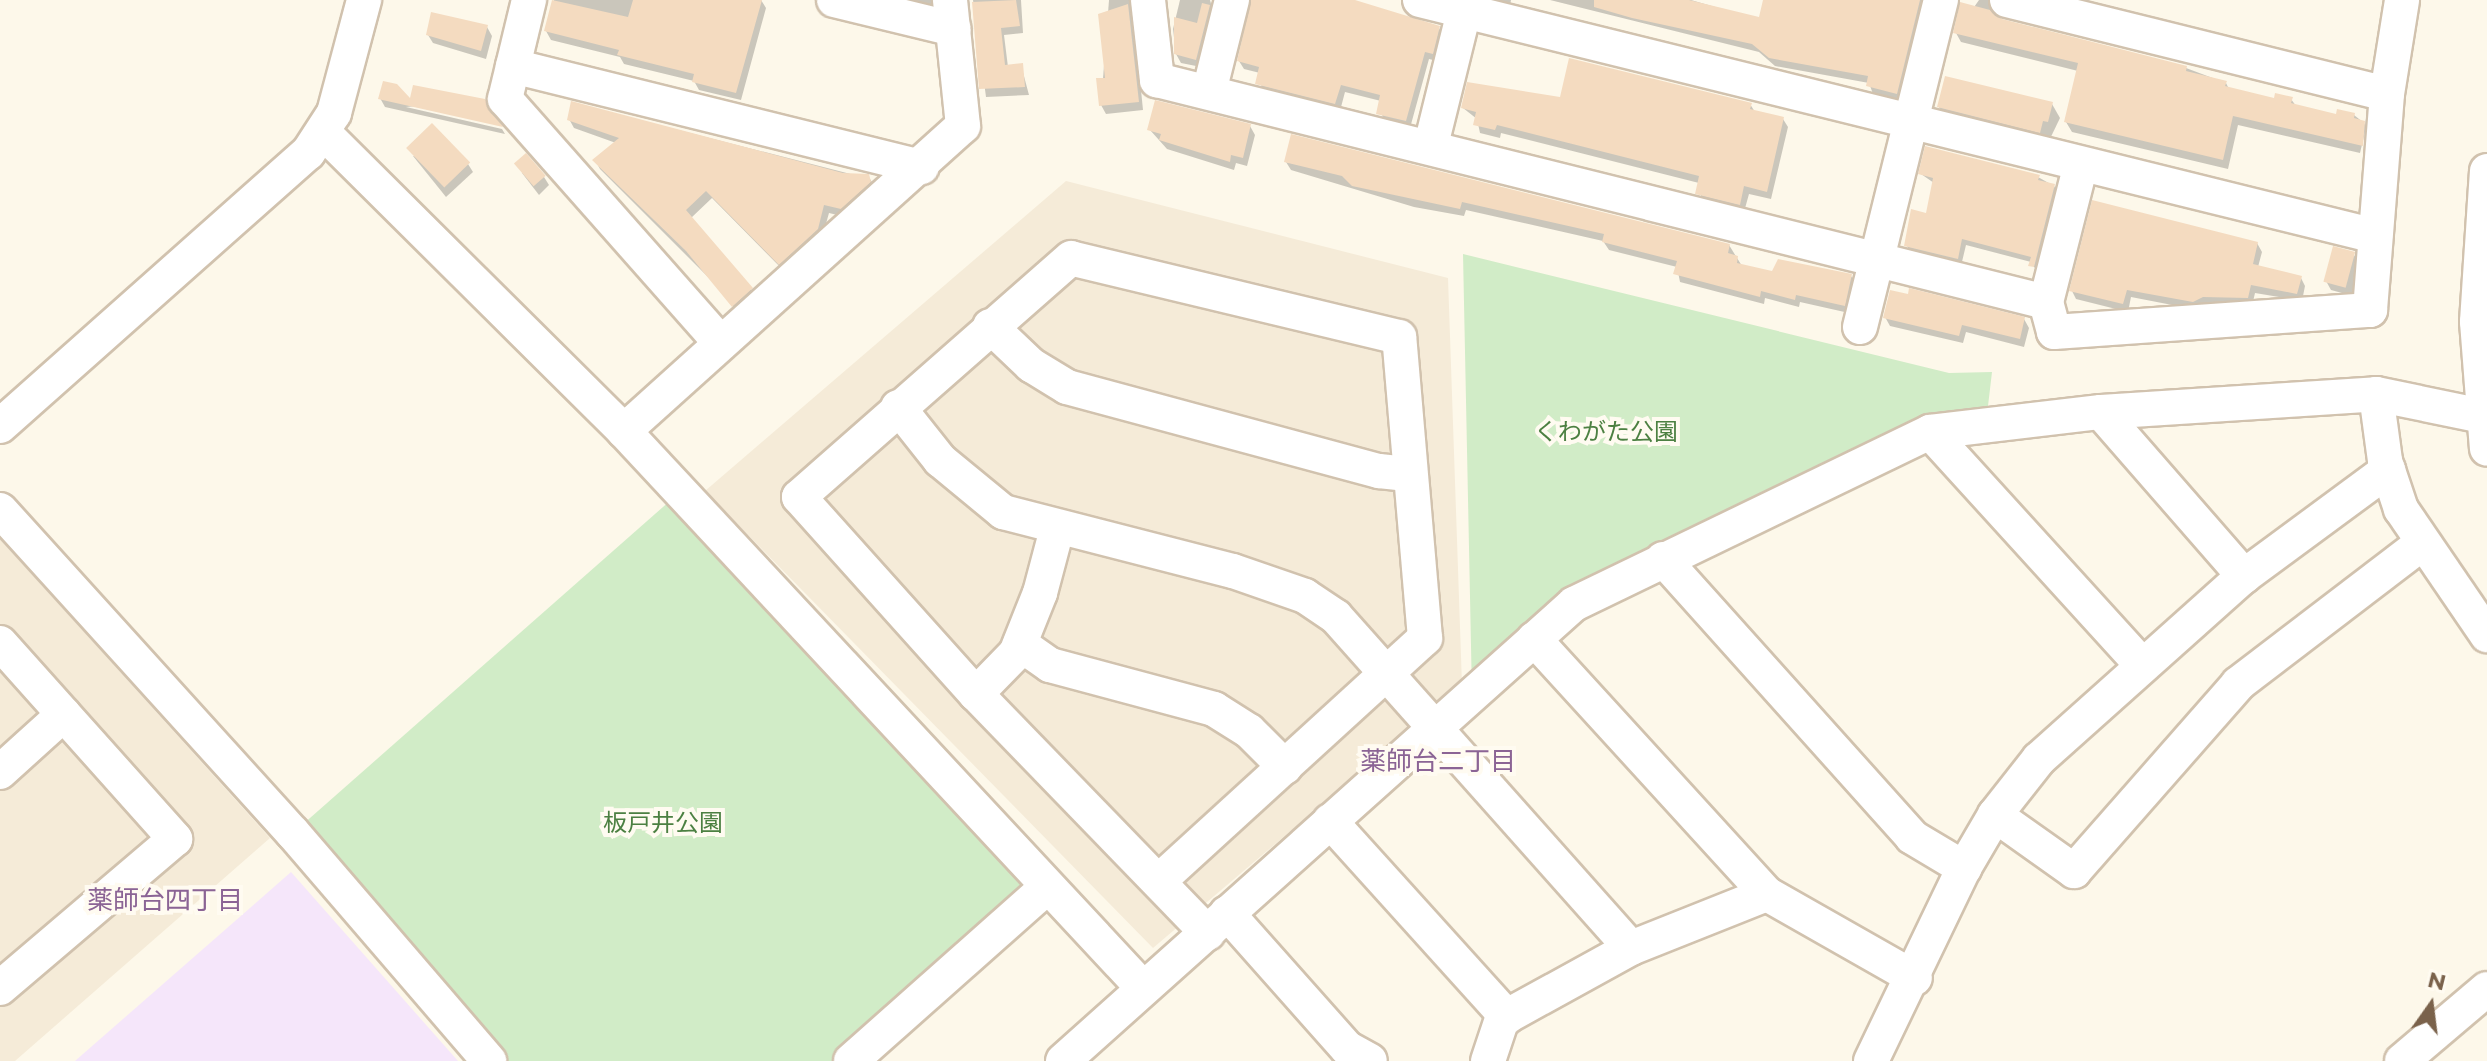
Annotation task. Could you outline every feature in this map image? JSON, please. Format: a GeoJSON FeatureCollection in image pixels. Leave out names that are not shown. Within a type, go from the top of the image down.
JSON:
{"type":"FeatureCollection","features":[{"type":"Feature","properties":{"kind":"street"},"geometry":{"type":"LineString","coordinates":[[0,426],[283,176],[324,133],[342,92],[364,0]]}},
{"type":"Feature","properties":{"kind":"street"},"geometry":{"type":"LineString","coordinates":[[529,0],[505,99],[720,342]]}},
{"type":"Feature","properties":{"kind":"street"},"geometry":{"type":"LineString","coordinates":[[624,431],[720,342],[922,167],[963,126],[952,15],[834,0]]}},
{"type":"Feature","properties":{"kind":"street"},"geometry":{"type":"LineString","coordinates":[[1148,0],[1157,80],[1431,145],[2046,302]]}},
{"type":"Feature","properties":{"kind":"street"},"geometry":{"type":"LineString","coordinates":[[1209,92],[1232,0]]}},
{"type":"Feature","properties":{"kind":"street"},"geometry":{"type":"LineString","coordinates":[[1420,0],[1466,5],[1910,123],[2375,236]]}},
{"type":"Feature","properties":{"kind":"street"},"geometry":{"type":"LineString","coordinates":[[1860,327],[1941,0]]}},
{"type":"Feature","properties":{"kind":"street"},"geometry":{"type":"LineString","coordinates":[[2007,0],[2387,94]]}},
{"type":"Feature","properties":{"kind":"street"},"geometry":{"type":"LineString","coordinates":[[2081,164],[2046,302],[2054,332],[2370,310],[2387,94],[2402,0]]}},
{"type":"Feature","properties":{"kind":"street"},"geometry":{"type":"LineString","coordinates":[[1431,145],[1466,5]]}},
{"type":"Feature","properties":{"kind":"street"},"geometry":{"type":"LineString","coordinates":[[513,66],[922,167]]}},
{"type":"Feature","properties":{"kind":"street"},"geometry":{"type":"LineString","coordinates":[[324,133],[624,431],[1046,888],[1143,988]]}},
{"type":"Feature","properties":{"kind":"street"},"geometry":{"type":"LineString","coordinates":[[2487,171],[2477,322],[2487,449]]}},
{"type":"Feature","properties":{"kind":"street"},"geometry":{"type":"LineString","coordinates":[[1160,880],[1425,638],[1399,337],[1071,258],[799,497],[976,694],[1160,880],[1217,923],[1349,1057]]}},
{"type":"Feature","properties":{"kind":"street"},"geometry":{"type":"LineString","coordinates":[[990,326],[1031,365],[1067,387],[1379,471],[1410,474]]}},
{"type":"Feature","properties":{"kind":"street"},"geometry":{"type":"LineString","coordinates":[[1063,1061],[1574,604],[1930,432],[2101,412],[2376,394],[2485,416]]}},
{"type":"Feature","properties":{"kind":"street"},"geometry":{"type":"LineString","coordinates":[[2376,394],[2388,470],[2421,544],[2487,635]]}},
{"type":"Feature","properties":{"kind":"street"},"geometry":{"type":"LineString","coordinates":[[898,407],[968,488],[1003,512],[1057,529],[1233,571],[1305,596],[1336,617],[1390,673],[1432,730],[1631,948]]}},
{"type":"Feature","properties":{"kind":"street"},"geometry":{"type":"LineString","coordinates":[[2101,412],[2244,576]]}},
{"type":"Feature","properties":{"kind":"street"},"geometry":{"type":"LineString","coordinates":[[1930,432],[2143,666]]}},
{"type":"Feature","properties":{"kind":"street"},"geometry":{"type":"LineString","coordinates":[[1871,1061],[1915,978],[1964,868],[1995,815],[2039,759],[2244,576],[2388,470]]}},
{"type":"Feature","properties":{"kind":"street"},"geometry":{"type":"LineString","coordinates":[[0,510],[300,840],[489,1061]]}},
{"type":"Feature","properties":{"kind":"street"},"geometry":{"type":"LineString","coordinates":[[976,694],[1020,644],[1057,529]]}},
{"type":"Feature","properties":{"kind":"street"},"geometry":{"type":"LineString","coordinates":[[1995,815],[2074,871],[2238,684],[2421,544]]}},
{"type":"Feature","properties":{"kind":"street"},"geometry":{"type":"LineString","coordinates":[[1663,559],[1912,837],[1964,868]]}},
{"type":"Feature","properties":{"kind":"street"},"geometry":{"type":"LineString","coordinates":[[1534,639],[1767,894],[1915,978]]}},
{"type":"Feature","properties":{"kind":"street"},"geometry":{"type":"LineString","coordinates":[[0,643],[175,839],[0,988]]}},
{"type":"Feature","properties":{"kind":"street"},"geometry":{"type":"LineString","coordinates":[[1020,644],[1050,665],[1214,709],[1249,731],[1285,767]]}},
{"type":"Feature","properties":{"kind":"street"},"geometry":{"type":"LineString","coordinates":[[0,772],[64,714]]}},
{"type":"Feature","properties":{"kind":"street"},"geometry":{"type":"LineString","coordinates":[[1330,821],[1507,1017]]}},
{"type":"Feature","properties":{"kind":"street"},"geometry":{"type":"LineString","coordinates":[[851,1061],[1046,888]]}},
{"type":"Feature","properties":{"kind":"street"},"geometry":{"type":"LineString","coordinates":[[1488,1061],[1507,1017],[1631,948],[1767,894]]}},
{"type":"Feature","properties":{"kind":"street"},"geometry":{"type":"LineString","coordinates":[[2402,1061],[2487,989]]}},
{"type":"Feature","properties":{"kind":"shaded area"},"geometry":{"type":"Polygon","coordinates":[[[1066,181],[1448,278],[1462,685],[1153,948],[705,491],[1066,181]]]}},
{"type":"Feature","properties":{"kind":"shaded area"},"geometry":{"type":"Polygon","coordinates":[[[0,539],[270,838],[15,1061],[0,1061],[0,539]]]}},
{"type":"Feature","properties":{"kind":"shaded area"},"geometry":{"type":"Polygon","coordinates":[[[291,872],[458,1061],[75,1061],[291,872]]]}},
{"type":"Feature","properties":{"kind":"green space","name":"くわがた公園"},"geometry":{"type":"Polygon","coordinates":[[[1463,254],[1949,373],[1992,372],[1986,423],[1663,559],[1472,695],[1463,254]]]}},
{"type":"Feature","properties":{"kind":"green space","name":"板戸井公園"},"geometry":{"type":"Polygon","coordinates":[[[680,492],[1046,888],[851,1061],[489,1061],[293,833],[680,492]]]}},
{"type":"Feature","properties":{"kind":"building"},"geometry":{"type":"Polygon","coordinates":[[[552,0],[628,17],[633,0],[762,0],[736,93],[692,82],[694,74],[617,55],[619,50],[544,31],[552,0]]]}},
{"type":"Feature","properties":{"kind":"building"},"geometry":{"type":"Polygon","coordinates":[[[1016,0],[1020,26],[1001,28],[1005,65],[1023,63],[1025,87],[979,89],[972,2],[1016,0]]]}},
{"type":"Feature","properties":{"kind":"building"},"geometry":{"type":"Polygon","coordinates":[[[1251,0],[1355,0],[1440,26],[1433,54],[1425,52],[1406,121],[1376,114],[1380,95],[1341,85],[1335,104],[1255,84],[1259,67],[1237,61],[1251,0]]]}},
{"type":"Feature","properties":{"kind":"building"},"geometry":{"type":"Polygon","coordinates":[[[1594,0],[1689,0],[1759,17],[1763,0],[1920,0],[1897,94],[1866,86],[1868,76],[1769,58],[1752,44],[1632,18],[1594,7],[1594,0]]]}},
{"type":"Feature","properties":{"kind":"building"},"geometry":{"type":"Polygon","coordinates":[[[1960,2],[1990,10],[2002,19],[2187,66],[2186,71],[2227,81],[2225,86],[2274,98],[2275,93],[2293,97],[2291,103],[2336,114],[2337,109],[2355,113],[2354,118],[2365,121],[2363,146],[2233,116],[2223,160],[2064,122],[2078,63],[1953,33],[1960,2]]]}},
{"type":"Feature","properties":{"kind":"building"},"geometry":{"type":"Polygon","coordinates":[[[1202,3],[1210,5],[1196,60],[1174,54],[1174,17],[1197,23],[1202,3]]]}},
{"type":"Feature","properties":{"kind":"building"},"geometry":{"type":"Polygon","coordinates":[[[1128,4],[1139,102],[1099,106],[1096,78],[1105,78],[1098,14],[1128,4]]]}},
{"type":"Feature","properties":{"kind":"building"},"geometry":{"type":"Polygon","coordinates":[[[431,12],[488,25],[481,51],[426,35],[431,12]]]}},
{"type":"Feature","properties":{"kind":"building"},"geometry":{"type":"Polygon","coordinates":[[[1569,58],[1752,103],[1750,109],[1784,117],[1767,192],[1744,186],[1740,205],[1695,194],[1699,176],[1497,125],[1495,130],[1473,125],[1476,112],[1461,108],[1467,82],[1560,97],[1569,58]]]}},
{"type":"Feature","properties":{"kind":"building"},"geometry":{"type":"Polygon","coordinates":[[[1945,76],[2053,102],[2048,122],[2043,121],[2040,133],[1937,107],[1945,76]]]}},
{"type":"Feature","properties":{"kind":"building"},"geometry":{"type":"Polygon","coordinates":[[[383,81],[397,84],[410,98],[413,85],[485,99],[503,127],[378,99],[383,81]]]}},
{"type":"Feature","properties":{"kind":"building"},"geometry":{"type":"Polygon","coordinates":[[[1155,100],[1251,124],[1243,158],[1231,155],[1230,162],[1159,140],[1161,134],[1147,130],[1155,100]]]}},
{"type":"Feature","properties":{"kind":"building"},"geometry":{"type":"Polygon","coordinates":[[[571,101],[843,173],[869,174],[871,182],[841,209],[824,205],[818,229],[779,265],[706,191],[686,210],[753,288],[732,307],[686,251],[592,160],[619,138],[567,120],[571,101]]]}},
{"type":"Feature","properties":{"kind":"building"},"geometry":{"type":"Polygon","coordinates":[[[432,123],[470,163],[444,188],[406,148],[432,123]]]}},
{"type":"Feature","properties":{"kind":"building"},"geometry":{"type":"Polygon","coordinates":[[[1291,134],[1730,244],[1728,253],[1738,256],[1737,263],[1772,271],[1778,259],[1852,274],[1845,306],[1796,295],[1795,300],[1761,291],[1760,297],[1673,274],[1677,261],[1602,242],[1604,234],[1462,202],[1460,209],[1352,186],[1342,176],[1284,162],[1291,134]]]}},
{"type":"Feature","properties":{"kind":"building"},"geometry":{"type":"Polygon","coordinates":[[[1925,146],[2040,175],[2038,180],[2055,184],[2034,267],[2028,266],[2031,257],[1962,239],[1958,259],[1904,246],[1911,209],[1926,213],[1933,178],[1918,174],[1925,146]]]}},
{"type":"Feature","properties":{"kind":"building"},"geometry":{"type":"Polygon","coordinates":[[[526,153],[546,176],[534,186],[514,163],[526,153]]]}},
{"type":"Feature","properties":{"kind":"building"},"geometry":{"type":"Polygon","coordinates":[[[2092,200],[2258,242],[2253,264],[2302,276],[2297,294],[2251,285],[2248,298],[2203,297],[2193,302],[2127,290],[2123,304],[2069,291],[2092,200]]]}},
{"type":"Feature","properties":{"kind":"building"},"geometry":{"type":"Polygon","coordinates":[[[2333,246],[2355,252],[2346,288],[2323,282],[2333,246]]]}},
{"type":"Feature","properties":{"kind":"building"},"geometry":{"type":"Polygon","coordinates":[[[1909,288],[2025,317],[2020,339],[1962,325],[1959,336],[1883,318],[1890,290],[1908,294],[1909,288]]]}},
{"type":"Feature","properties":{"kind":"district","name":"薬師台二丁目"},"geometry":{"type":"Point","coordinates":[1438,762]}},
{"type":"Feature","properties":{"kind":"district","name":"薬師台四丁目"},"geometry":{"type":"Point","coordinates":[165,901]}}]}
